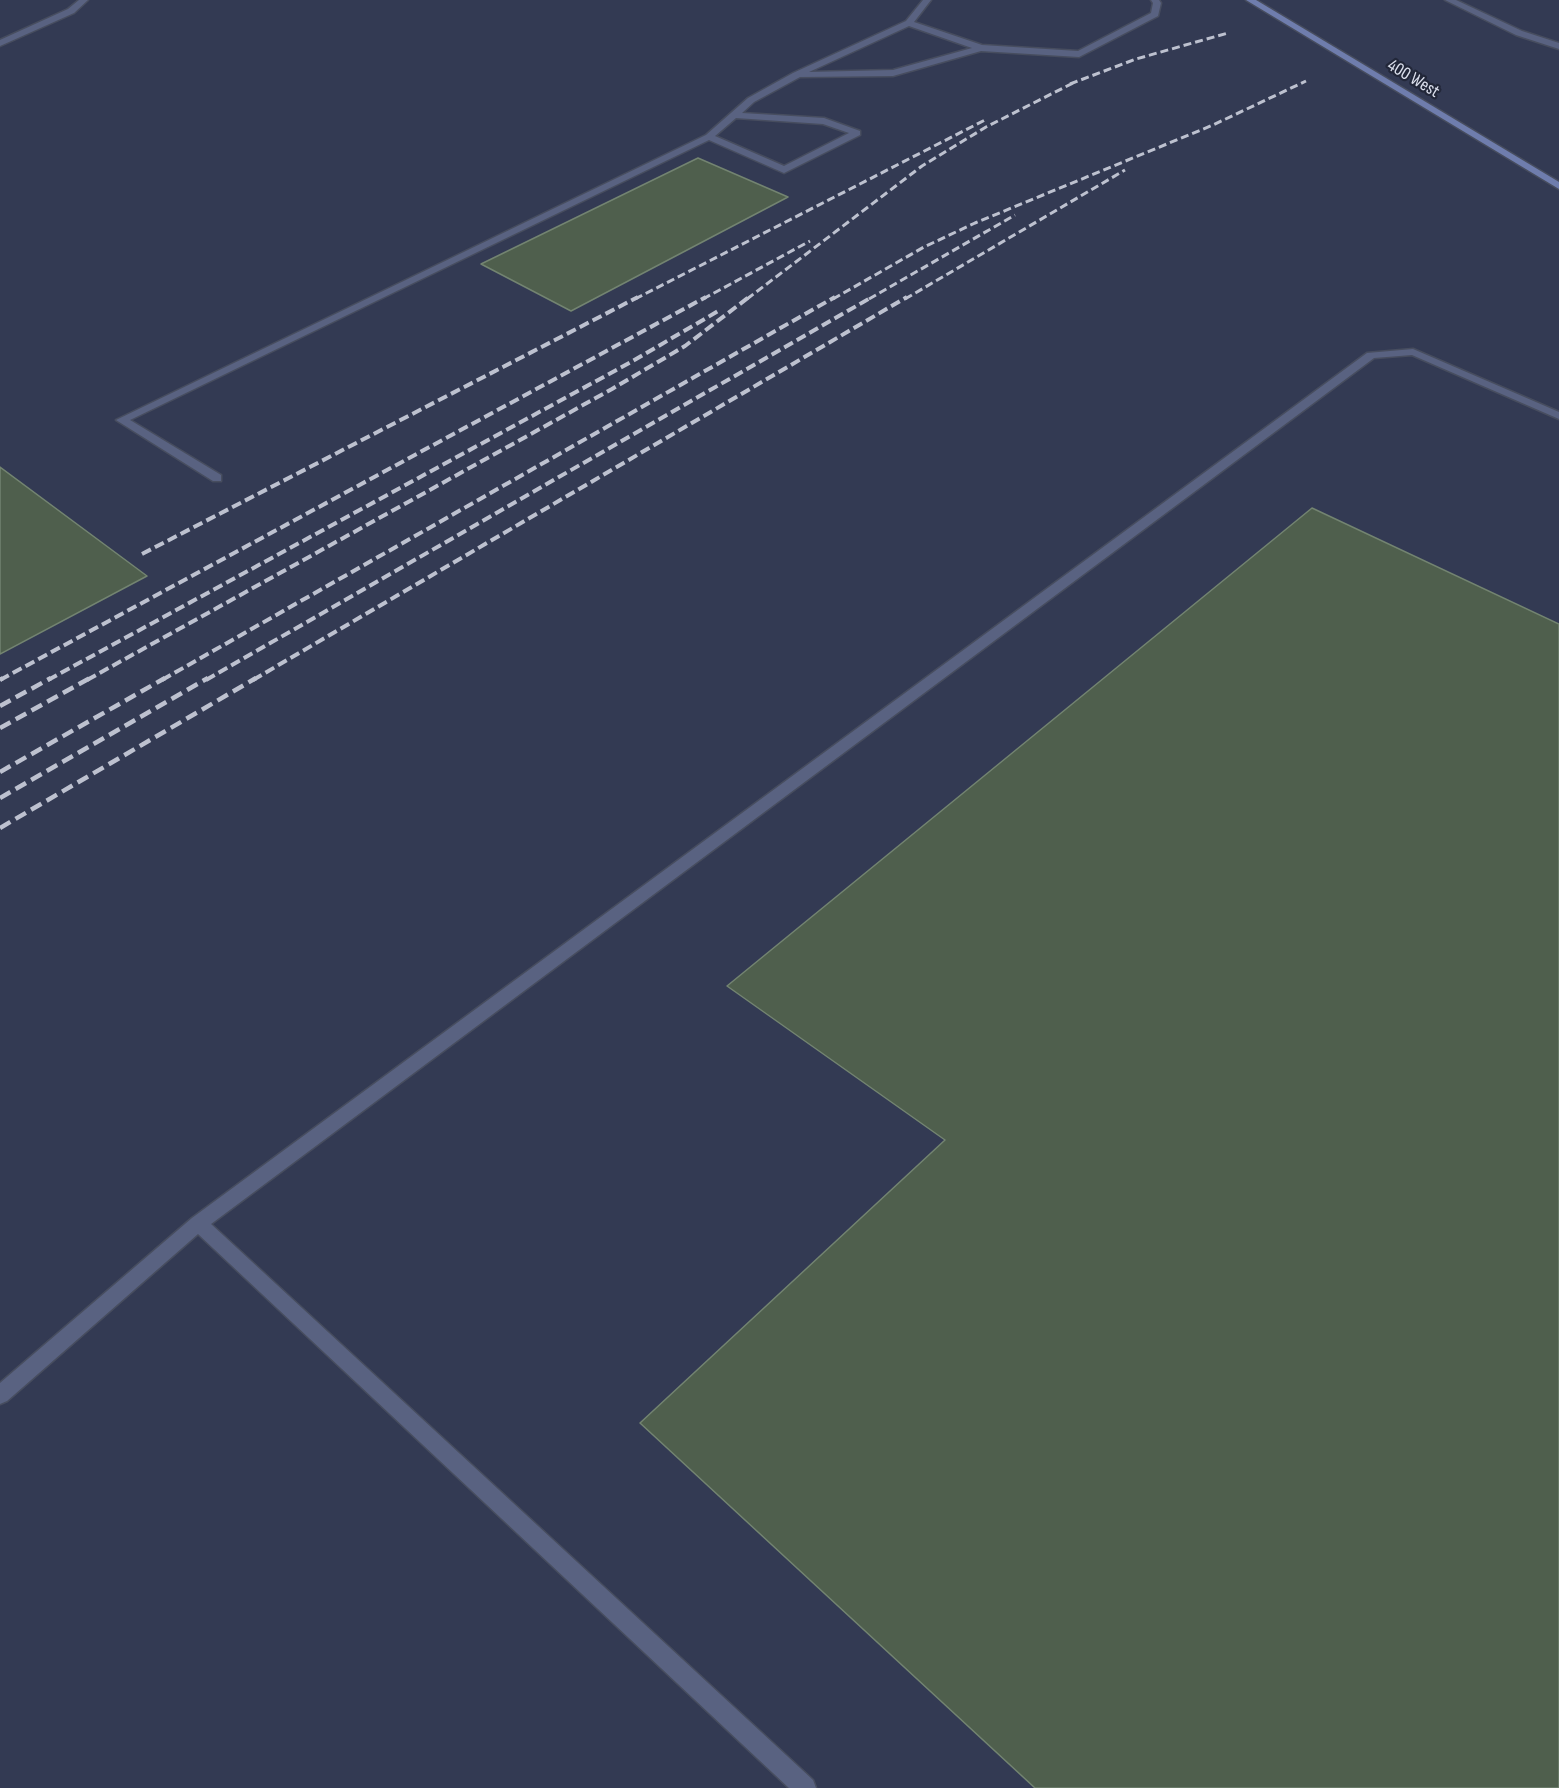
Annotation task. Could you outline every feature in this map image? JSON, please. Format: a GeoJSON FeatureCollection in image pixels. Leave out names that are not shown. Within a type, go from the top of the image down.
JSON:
{"type":"FeatureCollection","features":[{"type":"Feature","properties":{"kind":"street","name":"400 West"},"geometry":{"type":"LineString","coordinates":[[1250,0],[1559,186]]}},
{"type":"Feature","properties":{"kind":"lane"},"geometry":{"type":"LineString","coordinates":[[0,44],[71,11],[84,0]]}},
{"type":"Feature","properties":{"kind":"lane"},"geometry":{"type":"LineString","coordinates":[[216,478],[122,420],[709,137],[751,100],[796,75],[909,23],[927,0]]}},
{"type":"Feature","properties":{"kind":"lane"},"geometry":{"type":"LineString","coordinates":[[909,23],[981,48],[1079,54],[1155,14],[1157,3],[1155,0]]}},
{"type":"Feature","properties":{"kind":"lane"},"geometry":{"type":"LineString","coordinates":[[1449,0],[1519,33],[1559,46]]}},
{"type":"Feature","properties":{"kind":"lane"},"geometry":{"type":"LineString","coordinates":[[796,75],[893,73],[981,48]]}},
{"type":"Feature","properties":{"kind":"lane"},"geometry":{"type":"LineString","coordinates":[[709,137],[784,170],[857,133],[824,121],[734,115]]}},
{"type":"Feature","properties":{"kind":"lane"},"geometry":{"type":"LineString","coordinates":[[0,1395],[198,1223],[1371,355],[1413,352],[1559,416]]}},
{"type":"Feature","properties":{"kind":"lane"},"geometry":{"type":"LineString","coordinates":[[198,1223],[805,1788]]}},
{"type":"Feature","properties":{"kind":"shaded area"},"geometry":{"type":"Polygon","coordinates":[[[0,0],[1559,0],[1559,1788],[0,1788],[0,0]]]}},
{"type":"Feature","properties":{"kind":"building"},"geometry":{"type":"Polygon","coordinates":[[[698,158],[788,197],[571,311],[481,264],[698,158]]]}},
{"type":"Feature","properties":{"kind":"building"},"geometry":{"type":"Polygon","coordinates":[[[0,467],[147,576],[0,654],[0,467]]]}},
{"type":"Feature","properties":{"kind":"building"},"geometry":{"type":"Polygon","coordinates":[[[1312,508],[1559,624],[1559,1788],[1035,1788],[640,1423],[945,1140],[727,986],[1312,508]]]}},
{"type":"Feature","properties":{"kind":"railway"},"geometry":{"type":"LineString","coordinates":[[1074,82],[1136,59],[1228,33]]}},
{"type":"Feature","properties":{"kind":"railway"},"geometry":{"type":"LineString","coordinates":[[833,299],[924,247],[975,223],[1213,125],[1306,81]]}},
{"type":"Feature","properties":{"kind":"railway"},"geometry":{"type":"LineString","coordinates":[[747,299],[922,166],[986,127],[1074,82]]}},
{"type":"Feature","properties":{"kind":"railway"},"geometry":{"type":"LineString","coordinates":[[1070,84],[1074,82]]}},
{"type":"Feature","properties":{"kind":"railway"},"geometry":{"type":"LineString","coordinates":[[635,299],[985,120]]}},
{"type":"Feature","properties":{"kind":"railway"},"geometry":{"type":"LineString","coordinates":[[905,299],[1125,170]]}},
{"type":"Feature","properties":{"kind":"railway"},"geometry":{"type":"LineString","coordinates":[[869,299],[1015,215]]}},
{"type":"Feature","properties":{"kind":"railway"},"geometry":{"type":"LineString","coordinates":[[703,299],[810,241]]}},
{"type":"Feature","properties":{"kind":"railway"},"geometry":{"type":"LineString","coordinates":[[142,554],[638,297]]}},
{"type":"Feature","properties":{"kind":"railway"},"geometry":{"type":"LineString","coordinates":[[3,678],[0,680],[706,297]]}},
{"type":"Feature","properties":{"kind":"railway"},"geometry":{"type":"LineString","coordinates":[[87,680],[612,389],[685,346],[749,297]]}},
{"type":"Feature","properties":{"kind":"railway"},"geometry":{"type":"LineString","coordinates":[[162,680],[835,297]]}},
{"type":"Feature","properties":{"kind":"railway"},"geometry":{"type":"LineString","coordinates":[[206,680],[872,297]]}},
{"type":"Feature","properties":{"kind":"railway"},"geometry":{"type":"LineString","coordinates":[[253,680],[907,297]]}},
{"type":"Feature","properties":{"kind":"railway"},"geometry":{"type":"LineString","coordinates":[[48,680],[631,362],[720,310]]}},
{"type":"Feature","properties":{"kind":"railway"},"geometry":{"type":"LineString","coordinates":[[0,706],[51,678]]}},
{"type":"Feature","properties":{"kind":"railway"},"geometry":{"type":"LineString","coordinates":[[0,728],[90,678]]}},
{"type":"Feature","properties":{"kind":"railway"},"geometry":{"type":"LineString","coordinates":[[0,772],[165,678]]}},
{"type":"Feature","properties":{"kind":"railway"},"geometry":{"type":"LineString","coordinates":[[0,798],[208,678]]}},
{"type":"Feature","properties":{"kind":"railway"},"geometry":{"type":"LineString","coordinates":[[0,828],[256,678]]}}]}
